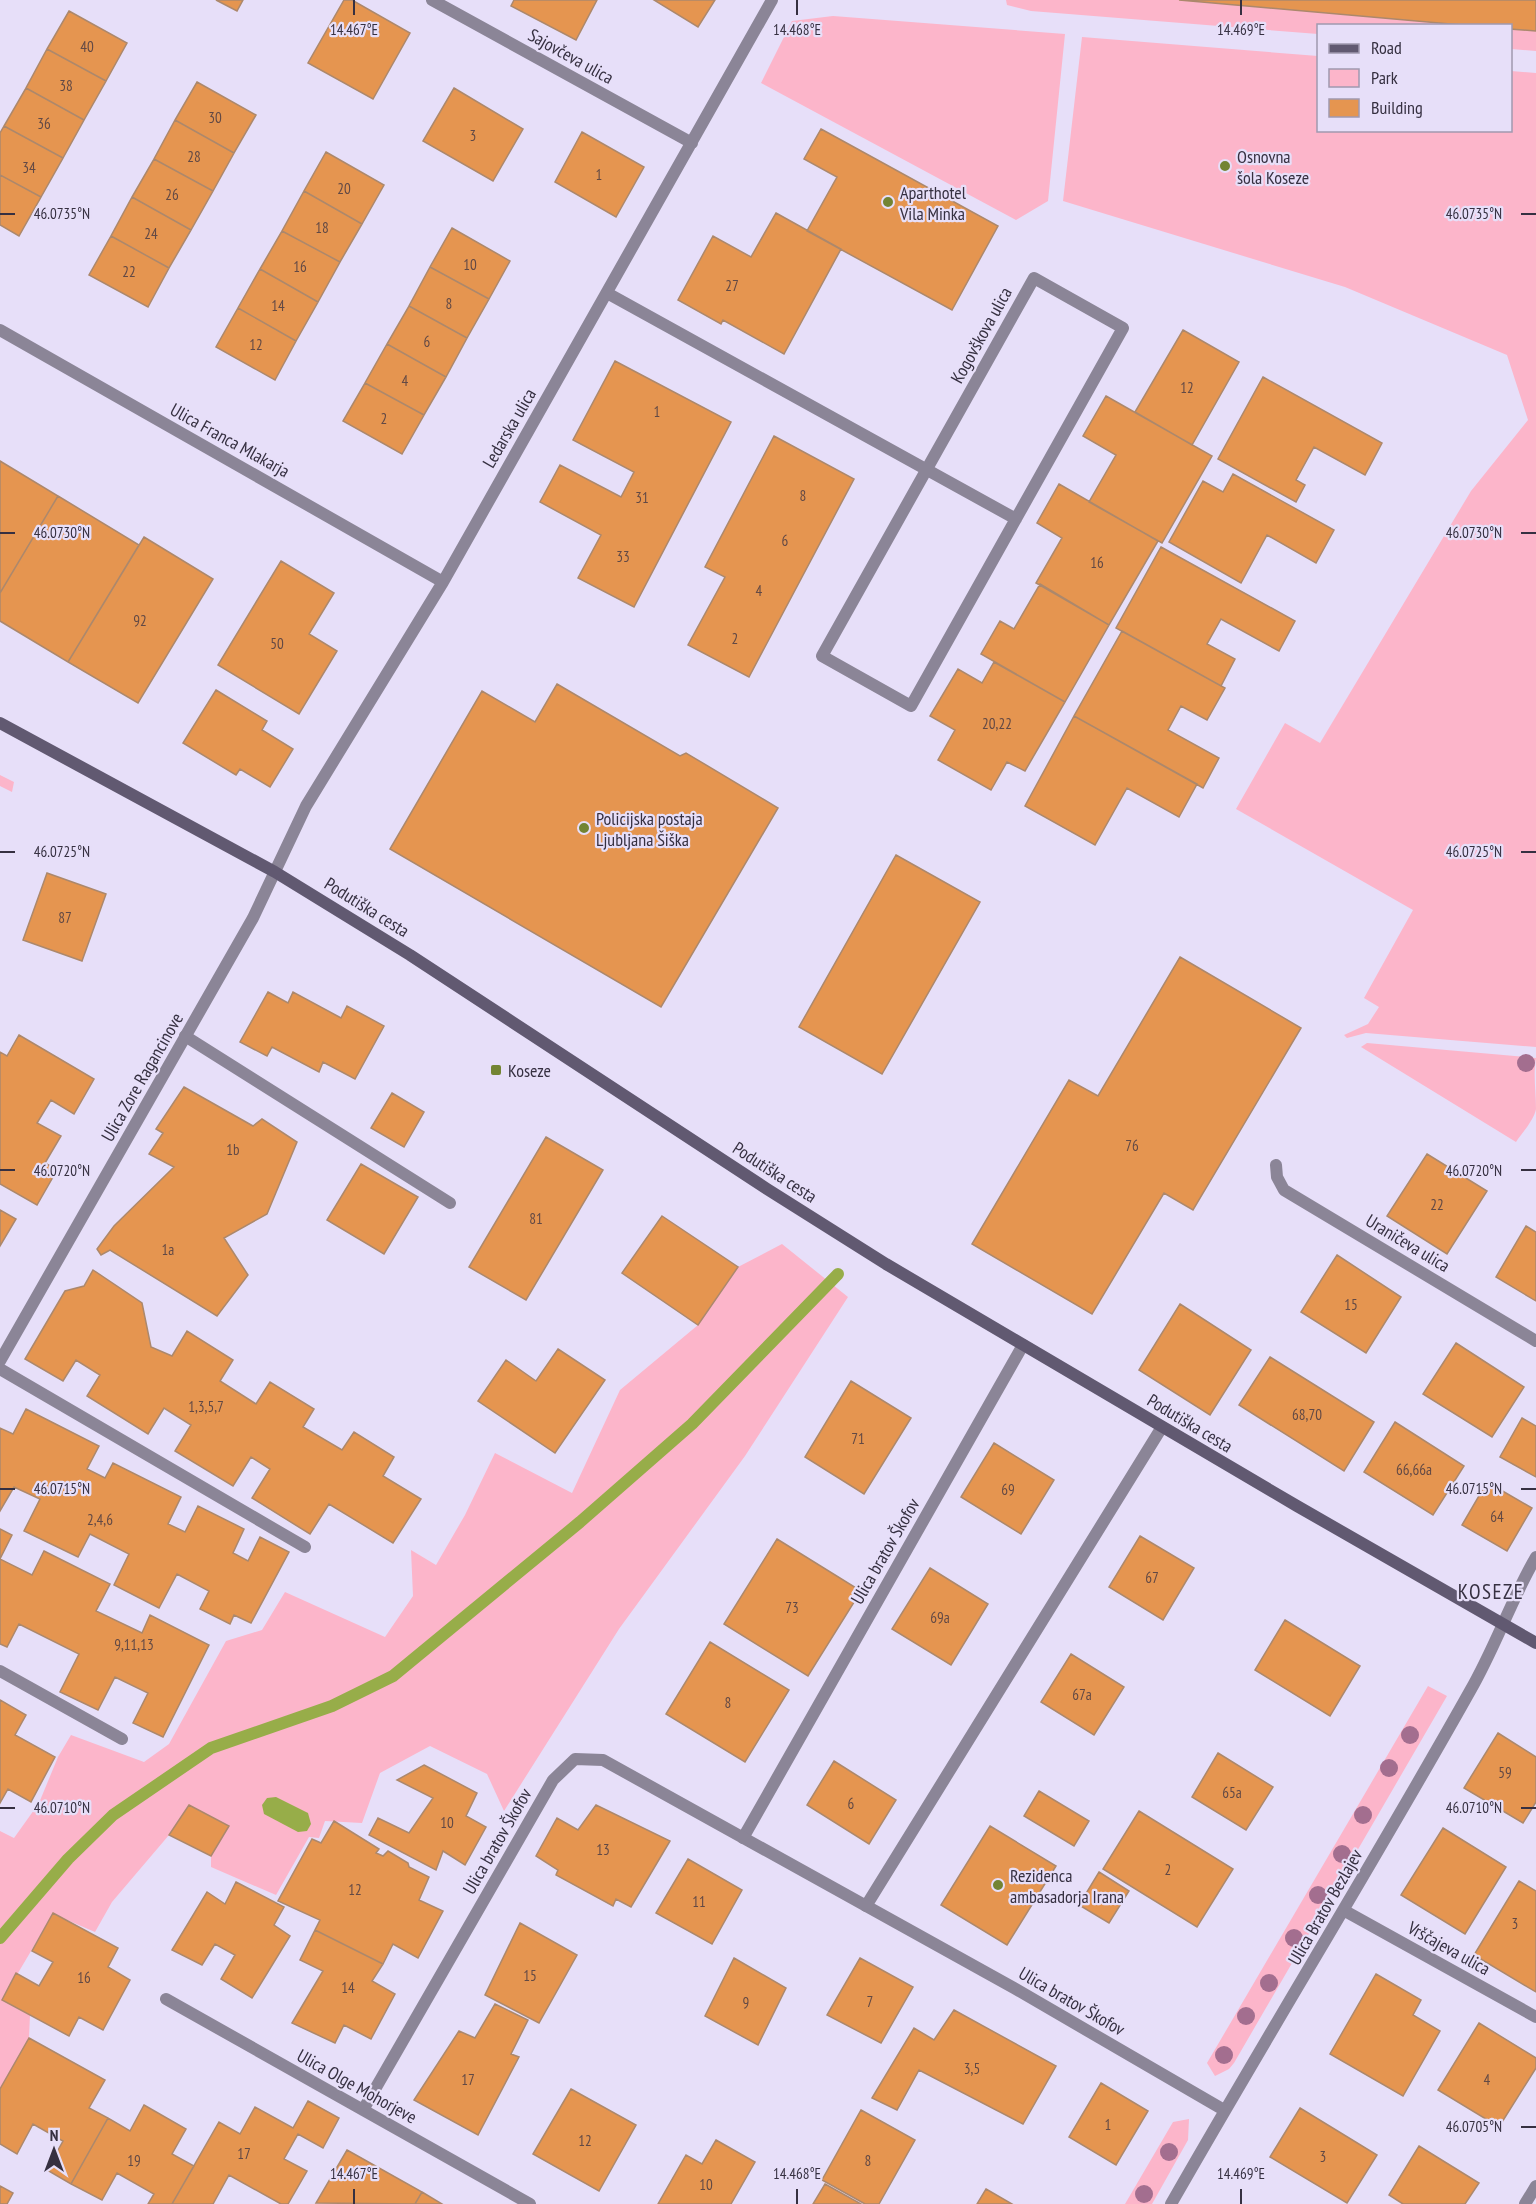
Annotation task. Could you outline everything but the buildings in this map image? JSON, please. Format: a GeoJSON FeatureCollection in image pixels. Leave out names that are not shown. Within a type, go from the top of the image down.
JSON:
{"type":"FeatureCollection","features":[{"type":"Feature","properties":{"kind":"main road","name":"Podutiška cesta"},"geometry":{"type":"LineString","coordinates":[[0,723],[275,872],[410,955],[827,1227],[1162,1427],[1536,1643]]}},
{"type":"Feature","properties":{"kind":"street","name":"Sajovčeva ulica"},"geometry":{"type":"LineString","coordinates":[[432,0],[692,143]]}},
{"type":"Feature","properties":{"kind":"street","name":"Ledarska ulica"},"geometry":{"type":"LineString","coordinates":[[275,872],[306,806],[443,582],[772,0]]}},
{"type":"Feature","properties":{"kind":"street","name":"Kogovškova ulica"},"geometry":{"type":"LineString","coordinates":[[1034,278],[1123,328],[912,706],[822,656],[926,470],[1034,278]]}},
{"type":"Feature","properties":{"kind":"street"},"geometry":{"type":"LineString","coordinates":[[607,293],[1016,519]]}},
{"type":"Feature","properties":{"kind":"street","name":"Ulica Franca Mlakarja"},"geometry":{"type":"LineString","coordinates":[[0,330],[443,582]]}},
{"type":"Feature","properties":{"kind":"street","name":"Ulica Zore Ragancinove"},"geometry":{"type":"LineString","coordinates":[[0,1360],[253,918],[275,872]]}},
{"type":"Feature","properties":{"kind":"street"},"geometry":{"type":"LineString","coordinates":[[185,1036],[450,1203]]}},
{"type":"Feature","properties":{"kind":"street","name":"Uraničeva ulica"},"geometry":{"type":"LineString","coordinates":[[1276,1165],[1277,1177],[1284,1190],[1536,1341]]}},
{"type":"Feature","properties":{"kind":"street","name":"Ulica bratov Škofov"},"geometry":{"type":"LineString","coordinates":[[743,1838],[1023,1345]]}},
{"type":"Feature","properties":{"kind":"street"},"geometry":{"type":"LineString","coordinates":[[0,1369],[305,1547]]}},
{"type":"Feature","properties":{"kind":"street"},"geometry":{"type":"LineString","coordinates":[[866,1906],[1162,1427]]}},
{"type":"Feature","properties":{"kind":"street","name":"Ulica Bratov Bezlajev"},"geometry":{"type":"LineString","coordinates":[[1171,2204],[1224,2110],[1345,1911],[1472,1688],[1536,1557]]}},
{"type":"Feature","properties":{"kind":"street"},"geometry":{"type":"LineString","coordinates":[[0,1671],[122,1739]]}},
{"type":"Feature","properties":{"kind":"street","name":"Ulica bratov Škofov"},"geometry":{"type":"LineString","coordinates":[[363,2110],[553,1780],[575,1759],[603,1760],[1014,1988],[1224,2110]]}},
{"type":"Feature","properties":{"kind":"street","name":"Vrščajeva ulica"},"geometry":{"type":"LineString","coordinates":[[1345,1911],[1536,2017]]}},
{"type":"Feature","properties":{"kind":"street","name":"Ulica Olge Mohorjeve"},"geometry":{"type":"LineString","coordinates":[[166,1999],[530,2204]]}},
{"type":"Feature","properties":{"kind":"street"},"geometry":{"type":"LineString","coordinates":[[1525,2204],[1536,2186]]}},
{"type":"Feature","properties":{"kind":"green space"},"geometry":{"type":"Polygon","coordinates":[[[1006,0],[1179,0],[1461,24],[1317,24],[1317,34],[1031,11],[1007,5],[1006,0]]]}},
{"type":"Feature","properties":{"kind":"green space"},"geometry":{"type":"Polygon","coordinates":[[[833,16],[1065,34],[1048,201],[1016,220],[761,83],[792,21],[833,16]]]}},
{"type":"Feature","properties":{"kind":"green space"},"geometry":{"type":"Polygon","coordinates":[[[1512,29],[1536,31],[1536,51],[1512,49],[1512,29]]]}},
{"type":"Feature","properties":{"kind":"green space"},"geometry":{"type":"Polygon","coordinates":[[[1082,37],[1317,56],[1317,132],[1512,132],[1512,71],[1536,73],[1536,1047],[1366,1033],[1347,1038],[1344,1035],[1368,1024],[1379,1007],[1364,998],[1413,910],[1236,809],[1285,723],[1320,743],[1471,491],[1528,420],[1507,355],[1345,287],[1063,201],[1082,37]]]}},
{"type":"Feature","properties":{"kind":"green space"},"geometry":{"type":"Polygon","coordinates":[[[0,775],[14,782],[12,792],[0,786],[0,775]]]}},
{"type":"Feature","properties":{"kind":"green space"},"geometry":{"type":"Polygon","coordinates":[[[1367,1043],[1536,1058],[1535,1113],[1516,1142],[1361,1047],[1367,1043]]]}},
{"type":"Feature","properties":{"kind":"green space"},"geometry":{"type":"Polygon","coordinates":[[[782,1244],[848,1297],[745,1456],[619,1629],[504,1811],[487,1774],[430,1746],[380,1773],[362,1823],[325,1821],[319,1838],[309,1837],[276,1895],[211,1867],[211,1856],[228,1826],[189,1806],[169,1835],[112,1902],[95,1932],[53,1914],[2,2000],[30,2015],[29,2038],[0,2089],[0,1831],[14,1838],[39,1803],[58,1757],[71,1735],[144,1762],[169,1744],[226,1641],[262,1630],[285,1592],[385,1637],[413,1596],[411,1550],[436,1565],[465,1515],[495,1453],[572,1493],[620,1390],[698,1325],[738,1267],[782,1244]]]}},
{"type":"Feature","properties":{"kind":"green space"},"geometry":{"type":"Polygon","coordinates":[[[1428,1686],[1447,1696],[1234,2063],[1229,2069],[1215,2076],[1207,2063],[1428,1686]]]}},
{"type":"Feature","properties":{"kind":"green space"},"geometry":{"type":"Polygon","coordinates":[[[1189,2119],[1188,2140],[1152,2204],[1125,2204],[1173,2122],[1189,2119]]]}},
{"type":"Feature","properties":{"kind":"shaded area"},"geometry":{"type":"Polygon","coordinates":[[[276,1797],[308,1813],[311,1824],[307,1831],[298,1832],[264,1814],[262,1805],[267,1798],[276,1797]]]}},
{"type":"Feature","properties":{"kind":"waterway"},"geometry":{"type":"LineString","coordinates":[[0,1938],[68,1859],[113,1815],[211,1748],[332,1706],[393,1676],[580,1522],[692,1424],[838,1274]]}},
{"type":"Feature","properties":{"kind":"place","name":"Osnovna šola Koseze"},"geometry":{"type":"Point","coordinates":[1225,166]}},
{"type":"Feature","properties":{"kind":"place","name":"Aparthotel Vila Minka"},"geometry":{"type":"Point","coordinates":[888,202]}},
{"type":"Feature","properties":{"kind":"place","name":"Policijska postaja Ljubljana Šiška"},"geometry":{"type":"Point","coordinates":[584,828]}},
{"type":"Feature","properties":{"kind":"place","name":"Koseze"},"geometry":{"type":"Point","coordinates":[496,1070]}},
{"type":"Feature","properties":{"kind":"place","name":"Rezidenca ambasadorja Irana"},"geometry":{"type":"Point","coordinates":[998,1885]}},
{"type":"Feature","properties":{"kind":"district","name":"KOSEZE"},"geometry":{"type":"Point","coordinates":[1491,1591]}}]}
